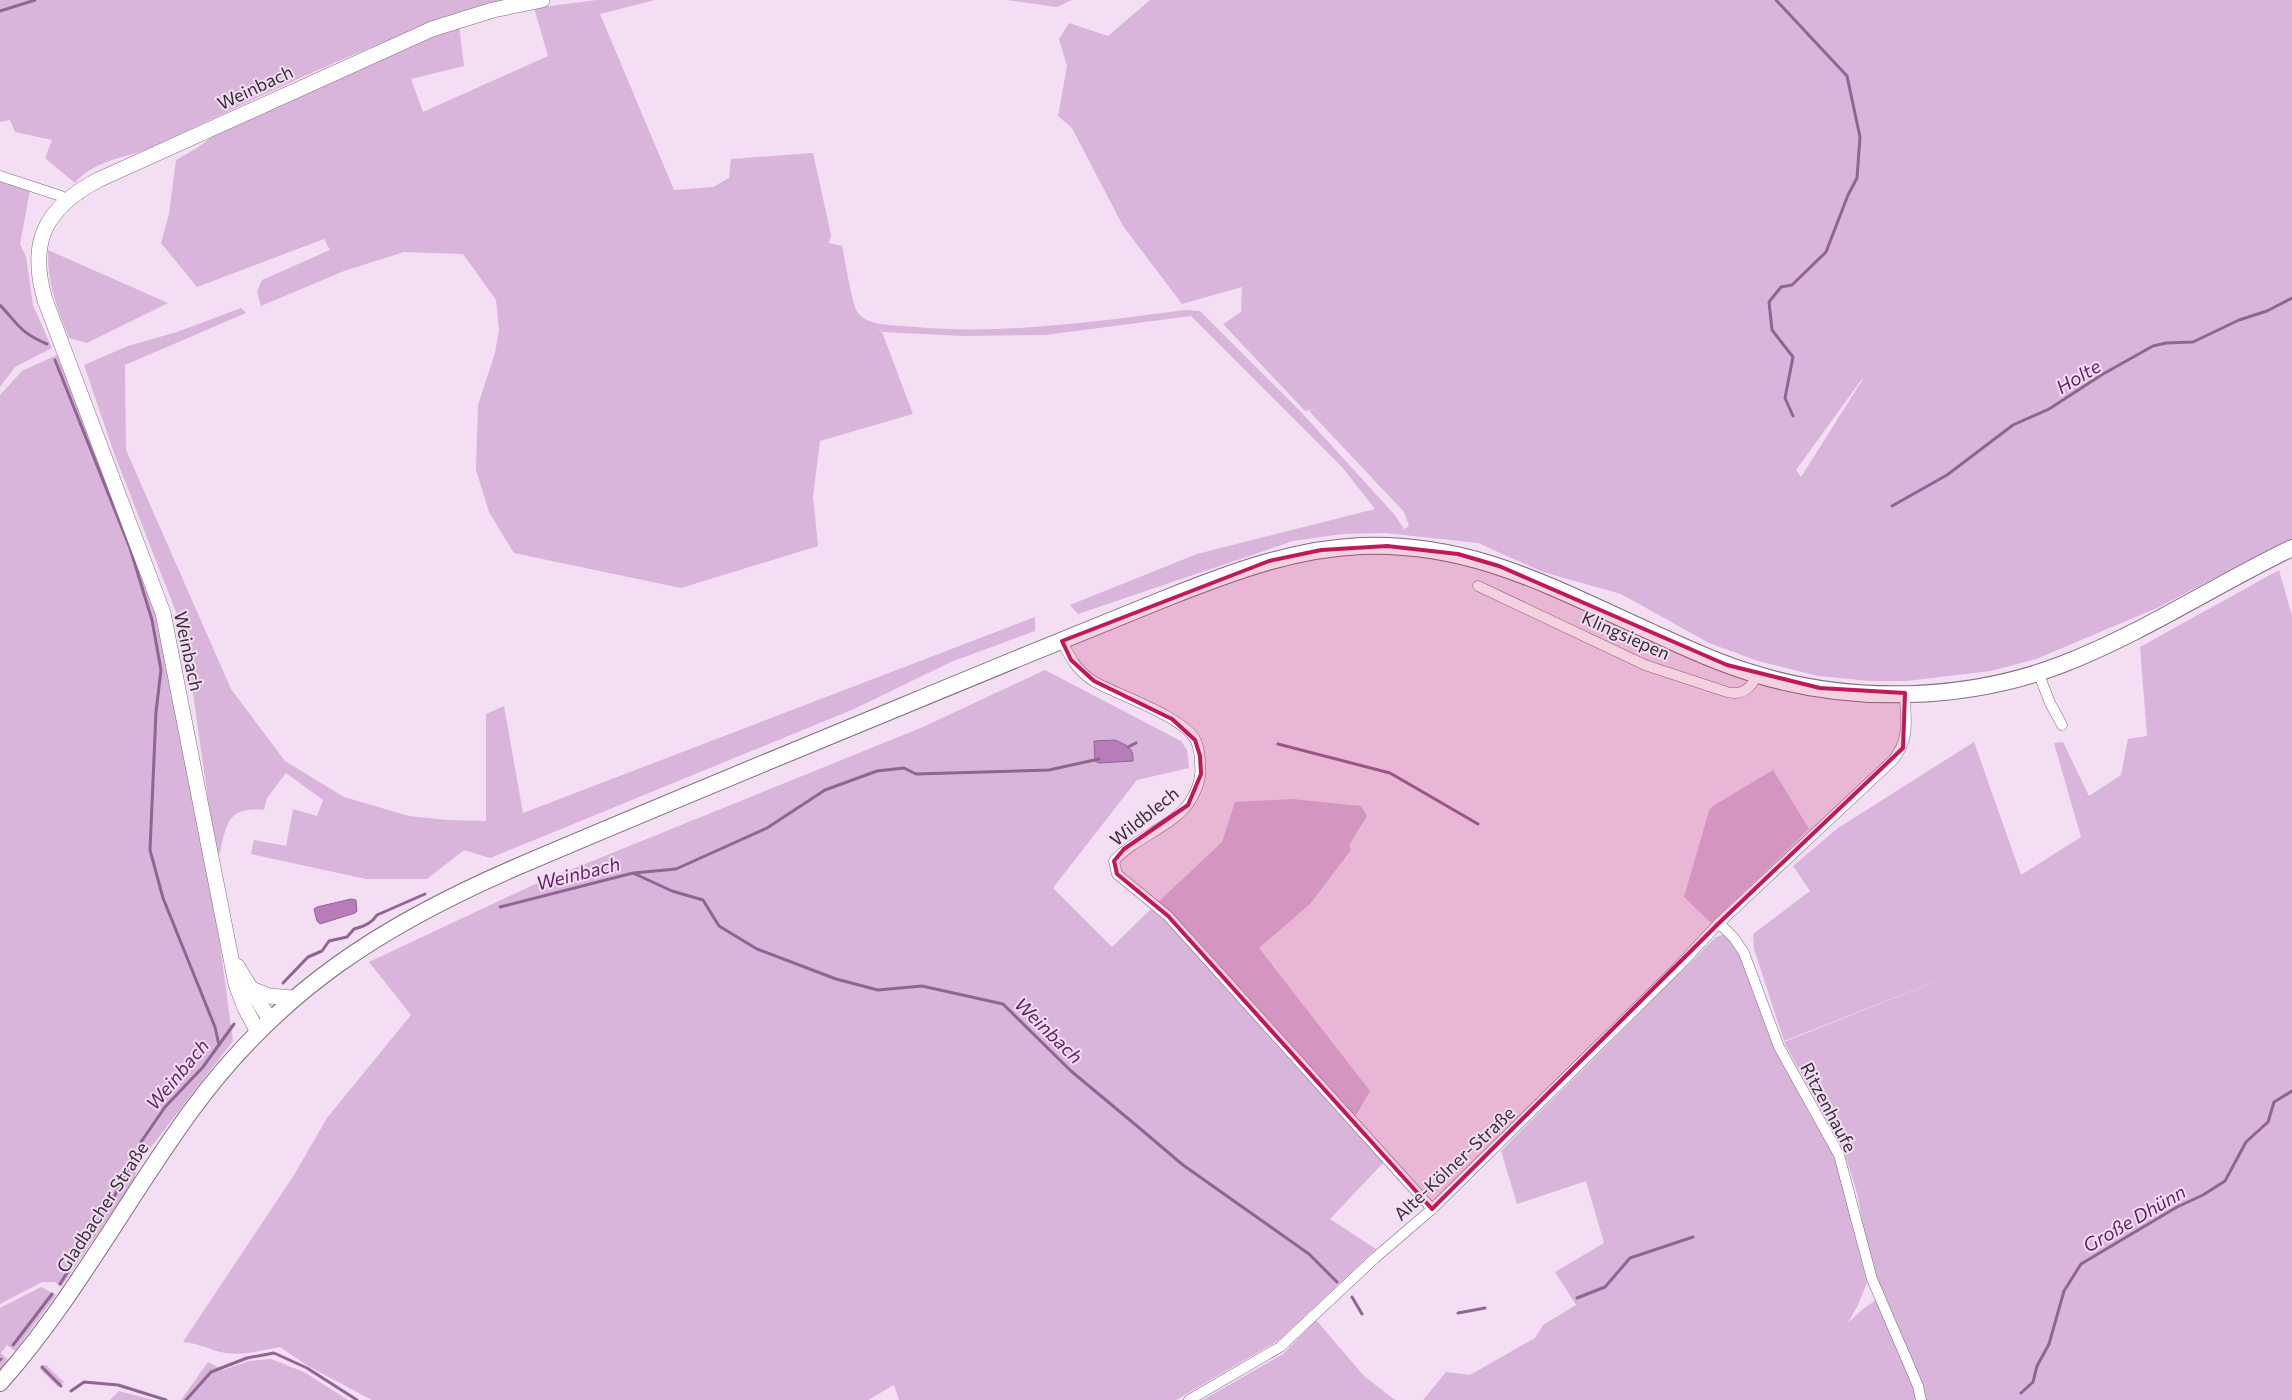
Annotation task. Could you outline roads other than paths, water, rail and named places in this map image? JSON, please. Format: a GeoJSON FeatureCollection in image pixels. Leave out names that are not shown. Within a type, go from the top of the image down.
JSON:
{"type":"FeatureCollection","features":[{"type":"Feature","properties":{"kind":"main road","name":"Weinbach"},"geometry":{"type":"LineString","coordinates":[[258,1032],[241,999],[234,960],[212,868],[163,614],[42,292],[38,261],[40,241],[45,228],[66,201],[98,180],[403,41],[464,18],[542,0]]}},
{"type":"Feature","properties":{"kind":"main road","name":"Gladbacher Straße"},"geometry":{"type":"LineString","coordinates":[[0,1382],[33,1343],[66,1298],[192,1109],[270,1020],[326,971],[370,941],[471,887],[1240,569],[1321,550],[1387,546],[1458,554],[1499,566],[1555,587],[1697,653],[1757,675],[1820,688],[1905,693],[1955,690],[1994,684],[2066,662],[2123,636],[2292,548]]}},
{"type":"Feature","properties":{"kind":"main road","name":"Weinbach"},"geometry":{"type":"LineString","coordinates":[[234,960],[270,1020]]}},
{"type":"Feature","properties":{"kind":"main road"},"geometry":{"type":"LineString","coordinates":[[250,988],[269,996],[294,998]]}},
{"type":"Feature","properties":{"kind":"street"},"geometry":{"type":"LineString","coordinates":[[0,176],[61,196],[66,201]]}},
{"type":"Feature","properties":{"kind":"street","name":"Klingsiepen"},"geometry":{"type":"LineString","coordinates":[[1478,586],[1645,665],[1727,692],[1738,694],[1746,690],[1752,686],[1757,675]]}},
{"type":"Feature","properties":{"kind":"street","name":"Wildblech"},"geometry":{"type":"LineString","coordinates":[[1062,641],[1071,660],[1094,681],[1172,719],[1195,740],[1200,756],[1201,774],[1197,790],[1188,805],[1124,849],[1114,861],[1117,874],[1168,916],[1432,1209]]}},
{"type":"Feature","properties":{"kind":"street"},"geometry":{"type":"LineString","coordinates":[[2038,672],[2050,703],[2062,726]]}},
{"type":"Feature","properties":{"kind":"street"},"geometry":{"type":"LineString","coordinates":[[1719,922],[1893,760],[1903,748],[1905,740],[1905,693]]}},
{"type":"Feature","properties":{"kind":"street","name":"Alte-Kölner-Straße"},"geometry":{"type":"LineString","coordinates":[[1189,1400],[1280,1347],[1375,1258],[1432,1209],[1676,969],[1719,922]]}},
{"type":"Feature","properties":{"kind":"street","name":"Ritzenhaufe"},"geometry":{"type":"LineString","coordinates":[[1719,922],[1734,938],[1744,953],[1779,1047],[1840,1155],[1872,1279],[1918,1386],[1921,1400]]}},
{"type":"Feature","properties":{"kind":"waterway"},"geometry":{"type":"LineString","coordinates":[[0,11],[35,0]]}},
{"type":"Feature","properties":{"kind":"waterway"},"geometry":{"type":"LineString","coordinates":[[1776,0],[1847,76],[1860,137],[1857,178],[1848,195],[1826,252],[1792,285],[1781,287],[1769,302],[1772,330],[1793,357],[1785,398],[1793,416]]}},
{"type":"Feature","properties":{"kind":"waterway","name":"Holte"},"geometry":{"type":"LineString","coordinates":[[1892,506],[1947,475],[2013,425],[2049,409],[2103,374],[2153,346],[2166,343],[2193,342],[2239,320],[2267,311],[2292,298]]}},
{"type":"Feature","properties":{"kind":"waterway"},"geometry":{"type":"LineString","coordinates":[[0,305],[25,332],[47,344]]}},
{"type":"Feature","properties":{"kind":"waterway"},"geometry":{"type":"LineString","coordinates":[[55,360],[130,548],[152,620],[161,670],[156,712],[150,850],[163,898],[215,1027],[219,1045]]}},
{"type":"Feature","properties":{"kind":"waterway"},"geometry":{"type":"LineString","coordinates":[[1128,747],[1136,743]]}},
{"type":"Feature","properties":{"kind":"waterway"},"geometry":{"type":"LineString","coordinates":[[1278,744],[1390,773],[1478,824]]}},
{"type":"Feature","properties":{"kind":"waterway"},"geometry":{"type":"LineString","coordinates":[[634,873],[676,869],[767,828],[825,790],[877,771],[904,768],[916,774],[1049,770],[1099,759]]}},
{"type":"Feature","properties":{"kind":"waterway","name":"Weinbach"},"geometry":{"type":"LineString","coordinates":[[500,907],[633,873],[672,891],[703,900],[719,926],[757,949],[836,979],[878,990],[922,986],[1003,1004],[1071,1071],[1183,1165],[1309,1254],[1337,1282]]}},
{"type":"Feature","properties":{"kind":"waterway","name":"Weinbach"},"geometry":{"type":"LineString","coordinates":[[283,983],[308,957],[322,951],[329,941],[347,937],[354,929],[367,924],[377,915],[425,894]]}},
{"type":"Feature","properties":{"kind":"waterway","name":"Weinbach"},"geometry":{"type":"LineString","coordinates":[[141,1142],[165,1107],[203,1067],[234,1024]]}},
{"type":"Feature","properties":{"kind":"waterway","name":"Große Dhünn"},"geometry":{"type":"LineString","coordinates":[[2021,1393],[2033,1382],[2037,1366],[2049,1344],[2064,1291],[2081,1264],[2225,1181],[2246,1142],[2268,1122],[2274,1102],[2292,1091]]}},
{"type":"Feature","properties":{"kind":"waterway","name":"Weinbach"},"geometry":{"type":"LineString","coordinates":[[60,1284],[114,1197],[136,1154]]}},
{"type":"Feature","properties":{"kind":"waterway","name":"Weinbach"},"geometry":{"type":"LineString","coordinates":[[1577,1298],[1605,1287],[1630,1258],[1693,1237]]}},
{"type":"Feature","properties":{"kind":"waterway","name":"Weinbach"},"geometry":{"type":"LineString","coordinates":[[13,1345],[52,1294]]}},
{"type":"Feature","properties":{"kind":"waterway","name":"Weinbach"},"geometry":{"type":"LineString","coordinates":[[1352,1297],[1362,1314]]}},
{"type":"Feature","properties":{"kind":"waterway","name":"Weinbach"},"geometry":{"type":"LineString","coordinates":[[1458,1313],[1485,1308]]}},
{"type":"Feature","properties":{"kind":"waterway"},"geometry":{"type":"LineString","coordinates":[[186,1400],[211,1372],[247,1358],[274,1353],[307,1368],[357,1400]]}},
{"type":"Feature","properties":{"kind":"waterway"},"geometry":{"type":"LineString","coordinates":[[42,1367],[61,1386]]}},
{"type":"Feature","properties":{"kind":"waterway"},"geometry":{"type":"LineString","coordinates":[[71,1391],[84,1382],[118,1385],[166,1400]]}}]}
